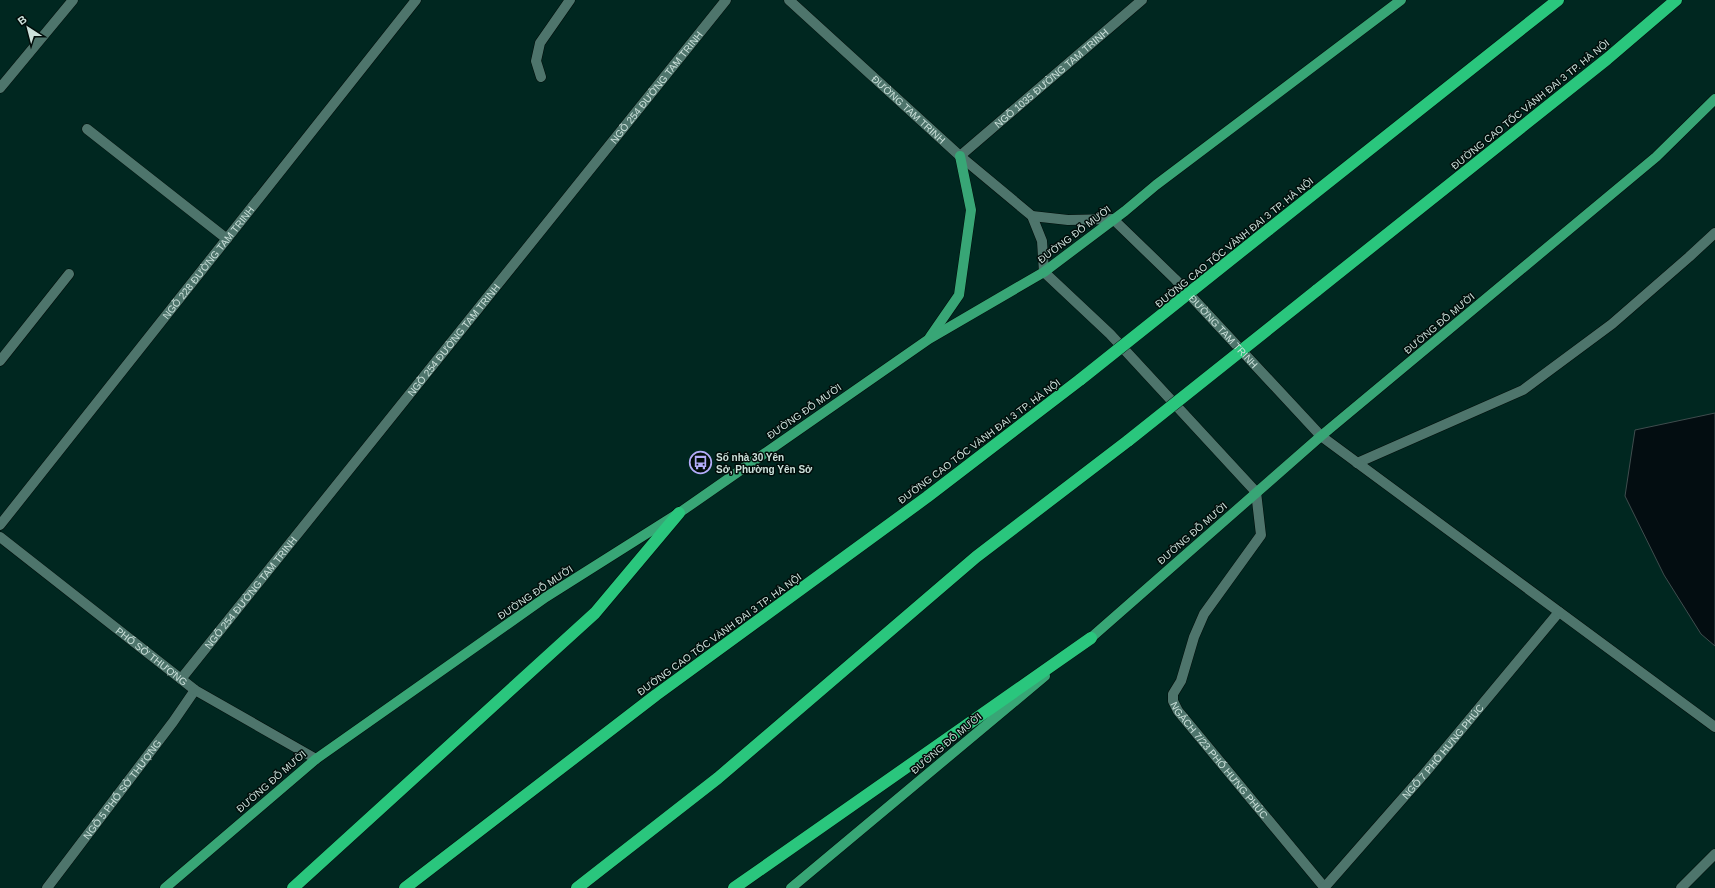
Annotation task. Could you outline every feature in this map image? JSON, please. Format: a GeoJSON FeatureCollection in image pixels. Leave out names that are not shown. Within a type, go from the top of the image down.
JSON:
{"type":"FeatureCollection","features":[{"type":"Feature","properties":{"kind":"highway","name":"ĐƯỜNG CAO TỐC VÀNH ĐAI 3 TP. HÀ NỘI"},"geometry":{"type":"LineString","coordinates":[[404,888],[656,695],[927,497],[1081,379],[1558,0]]}},
{"type":"Feature","properties":{"kind":"highway","name":"ĐƯỜNG CAO TỐC VÀNH ĐAI 3 TP. HÀ NỘI"},"geometry":{"type":"LineString","coordinates":[[576,888],[718,778],[976,557],[1129,440],[1607,59],[1676,0]]}},
{"type":"Feature","properties":{"kind":"highway"},"geometry":{"type":"LineString","coordinates":[[293,888],[595,614],[679,513]]}},
{"type":"Feature","properties":{"kind":"highway"},"geometry":{"type":"LineString","coordinates":[[734,888],[1091,638]]}},
{"type":"Feature","properties":{"kind":"main road","name":"ĐƯỜNG ĐỖ MƯỜI"},"geometry":{"type":"LineString","coordinates":[[165,888],[316,759],[546,597],[679,513],[929,339],[1044,272],[1401,0]]}},
{"type":"Feature","properties":{"kind":"main road","name":"ĐƯỜNG ĐỖ MƯỜI"},"geometry":{"type":"LineString","coordinates":[[791,888],[1091,638],[1321,436],[1656,157],[1715,99]]}},
{"type":"Feature","properties":{"kind":"main road"},"geometry":{"type":"LineString","coordinates":[[929,339],[959,295],[971,210],[960,156]]}},
{"type":"Feature","properties":{"kind":"street"},"geometry":{"type":"LineString","coordinates":[[0,88],[73,0]]}},
{"type":"Feature","properties":{"kind":"street","name":"NGÕ 228 ĐƯỜNG TAM TRINH"},"geometry":{"type":"LineString","coordinates":[[0,525],[416,0]]}},
{"type":"Feature","properties":{"kind":"street"},"geometry":{"type":"LineString","coordinates":[[541,77],[536,61],[540,43],[570,0]]}},
{"type":"Feature","properties":{"kind":"street","name":"NGÕ 254 ĐƯỜNG TAM TRINH"},"geometry":{"type":"LineString","coordinates":[[181,679],[726,0]]}},
{"type":"Feature","properties":{"kind":"street","name":"ĐƯỜNG TAM TRINH"},"geometry":{"type":"LineString","coordinates":[[789,0],[960,156],[1032,216],[1042,241],[1044,272]]}},
{"type":"Feature","properties":{"kind":"street","name":"NGÕ 1035 ĐƯỜNG TAM TRINH"},"geometry":{"type":"LineString","coordinates":[[960,156],[1142,0]]}},
{"type":"Feature","properties":{"kind":"street"},"geometry":{"type":"LineString","coordinates":[[87,128],[227,239]]}},
{"type":"Feature","properties":{"kind":"street"},"geometry":{"type":"LineString","coordinates":[[1032,216],[1068,220],[1113,219]]}},
{"type":"Feature","properties":{"kind":"street","name":"ĐƯỜNG TAM TRINH"},"geometry":{"type":"LineString","coordinates":[[1113,219],[1175,279],[1321,436],[1715,727]]}},
{"type":"Feature","properties":{"kind":"street"},"geometry":{"type":"LineString","coordinates":[[1357,463],[1523,390],[1612,324],[1715,233]]}},
{"type":"Feature","properties":{"kind":"street"},"geometry":{"type":"LineString","coordinates":[[1044,272],[1110,334],[1256,492]]}},
{"type":"Feature","properties":{"kind":"street"},"geometry":{"type":"LineString","coordinates":[[0,361],[69,274]]}},
{"type":"Feature","properties":{"kind":"street","name":"NGÁCH 7/23 PHỐ HƯNG PHÚC"},"geometry":{"type":"LineString","coordinates":[[1256,492],[1262,536],[1204,614],[1194,637],[1181,682],[1173,694],[1173,701],[1178,711],[1324,887]]}},
{"type":"Feature","properties":{"kind":"street","name":"PHỐ SỞ THƯỢNG"},"geometry":{"type":"LineString","coordinates":[[0,537],[195,690],[316,759]]}},
{"type":"Feature","properties":{"kind":"street","name":"NGÕ 7 PHỐ HƯNG PHÚC"},"geometry":{"type":"LineString","coordinates":[[1324,887],[1425,773],[1559,612]]}},
{"type":"Feature","properties":{"kind":"street","name":"NGÕ 5 PHỐ SỞ THƯỢNG"},"geometry":{"type":"LineString","coordinates":[[47,888],[195,690]]}},
{"type":"Feature","properties":{"kind":"street"},"geometry":{"type":"LineString","coordinates":[[1681,888],[1715,854]]}},
{"type":"Feature","properties":{"kind":"shaded area"},"geometry":{"type":"Polygon","coordinates":[[[1715,413],[1715,646],[1701,634],[1664,575],[1625,496],[1635,430],[1715,413]]]}},
{"type":"Feature","properties":{"kind":"place","name":"Số nhà 30 Yên Sở, Phường Yên Sở"},"geometry":{"type":"Point","coordinates":[701,463]}}]}
